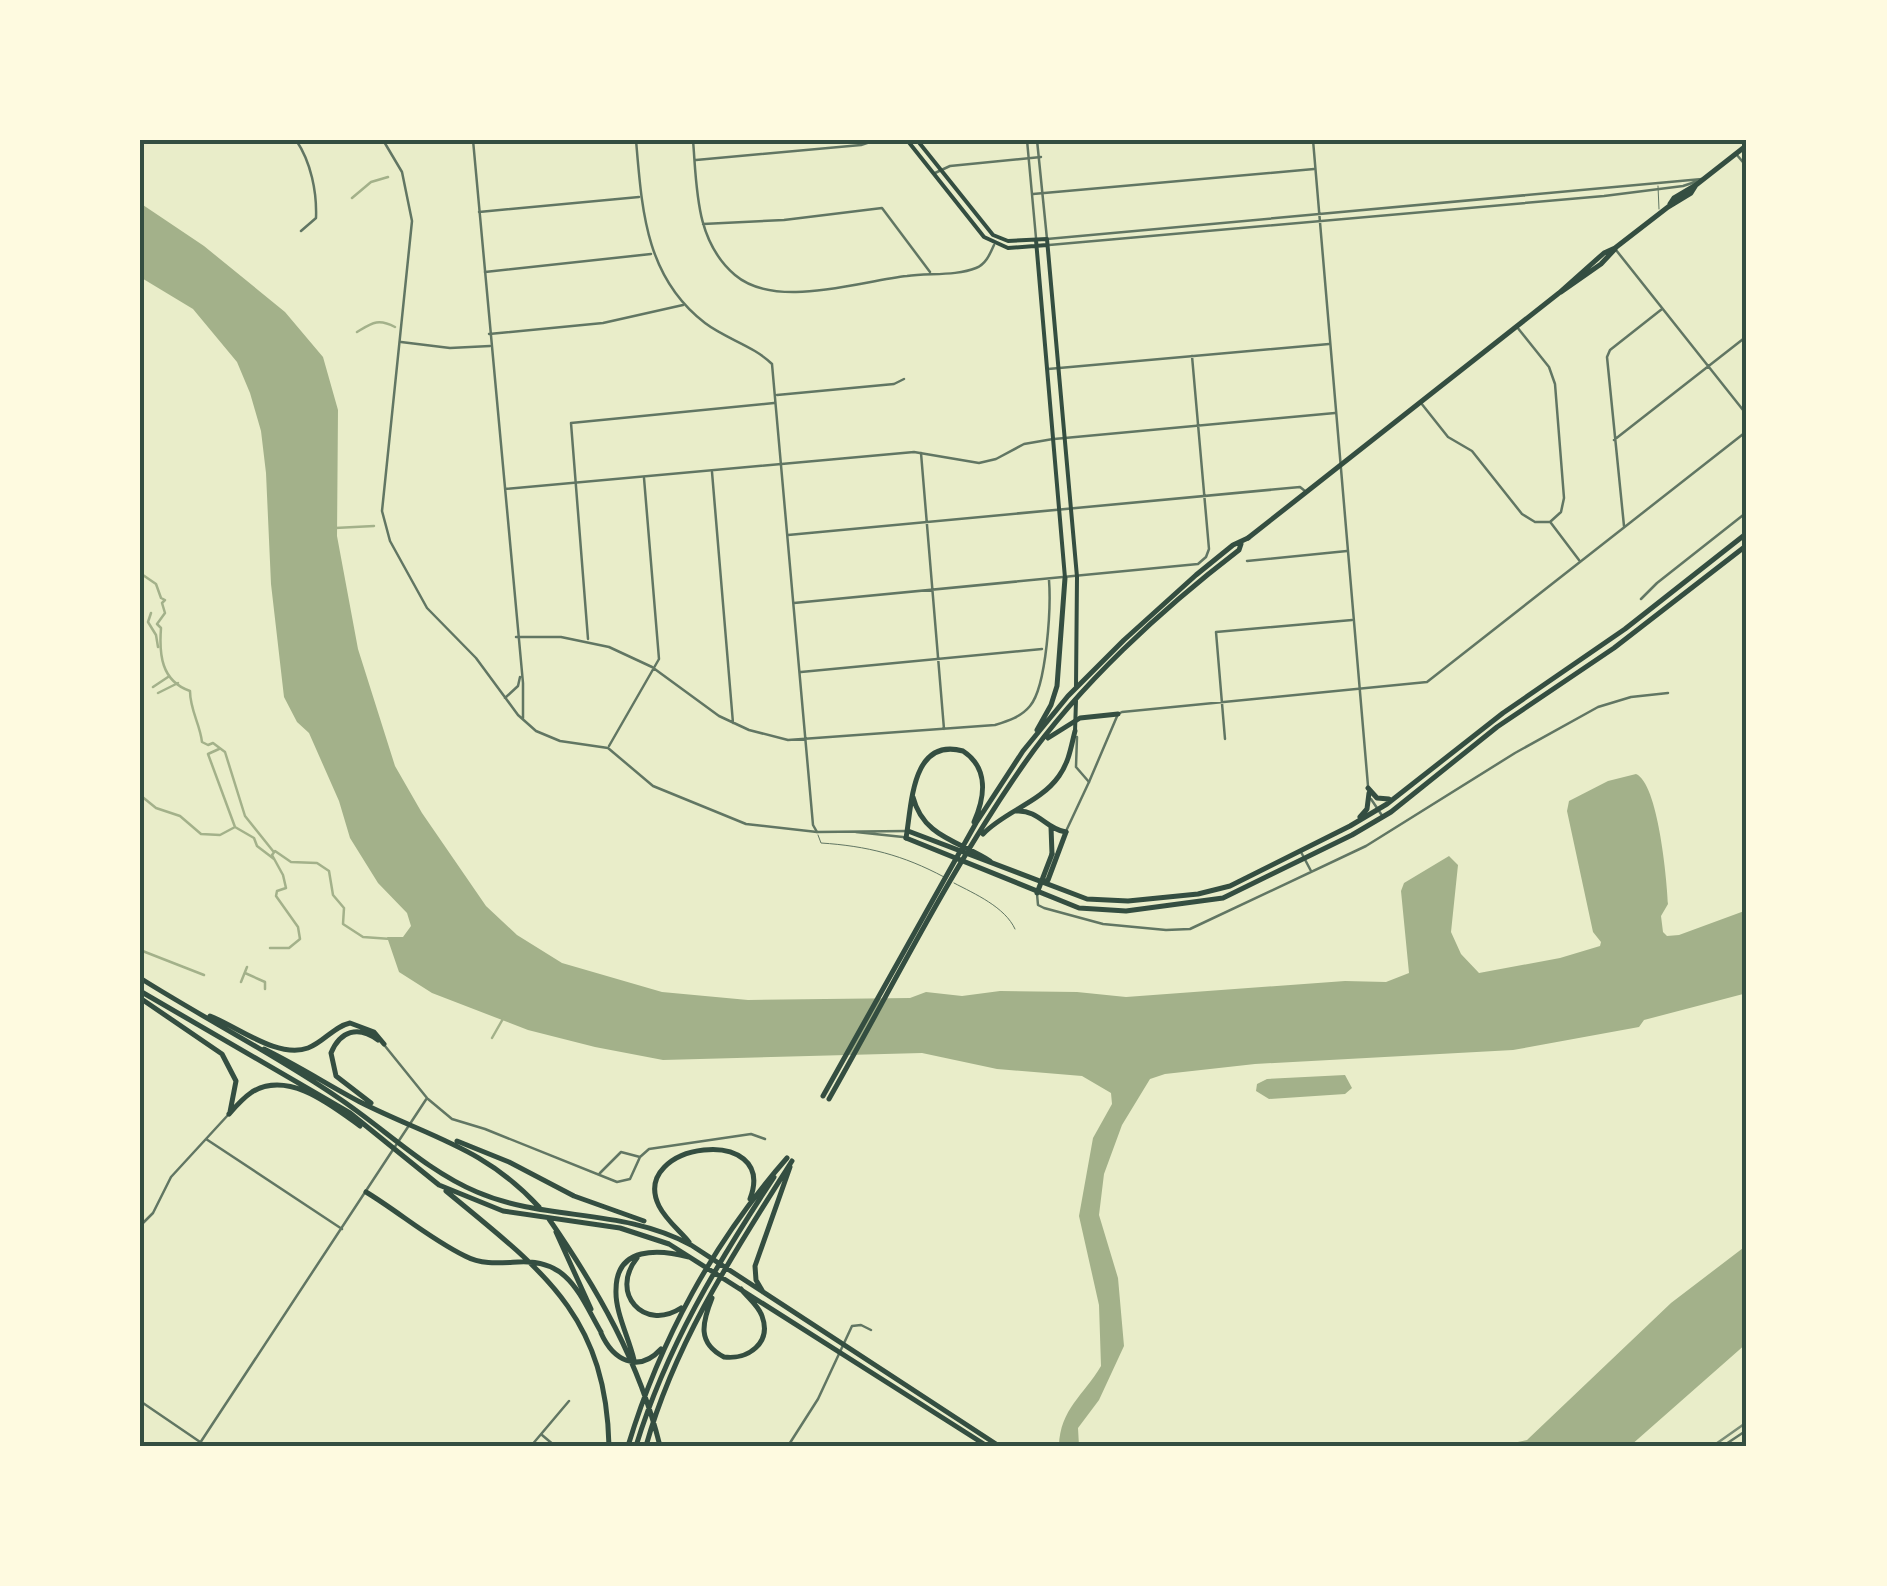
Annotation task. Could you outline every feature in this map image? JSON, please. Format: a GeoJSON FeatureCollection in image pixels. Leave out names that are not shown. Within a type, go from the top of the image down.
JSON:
{"type":"FeatureCollection","features":[{"type":"Feature","properties":{"kind":"main road"},"geometry":{"type":"LineString","coordinates":[[907,140],[976,229],[994,244],[1008,248],[1047,242],[1060,368],[1077,577],[1076,731],[1057,778],[1037,798],[1009,813],[976,839]]}},
{"type":"Feature","properties":{"kind":"main road"},"geometry":{"type":"LineString","coordinates":[[918,140],[987,230],[1008,241],[1036,243]]}},
{"type":"Feature","properties":{"kind":"main road"},"geometry":{"type":"LineString","coordinates":[[966,841],[997,789],[1068,696],[1196,574],[1248,538],[1559,293],[1572,287],[1668,207],[1678,194],[1696,185],[1747,145]]}},
{"type":"Feature","properties":{"kind":"main road"},"geometry":{"type":"LineString","coordinates":[[1034,738],[1052,705],[1057,686],[1065,578],[1036,243]]}},
{"type":"Feature","properties":{"kind":"main road"},"geometry":{"type":"LineString","coordinates":[[907,834],[949,843],[1080,898],[1110,902],[1192,895],[1238,884],[1378,810],[1503,713],[1625,629],[1747,533]]}},
{"type":"Feature","properties":{"kind":"main road"},"geometry":{"type":"LineString","coordinates":[[827,1096],[956,867],[1038,746],[1099,676],[1192,587],[1239,550],[1240,544]]}},
{"type":"Feature","properties":{"kind":"main road"},"geometry":{"type":"LineString","coordinates":[[907,834],[1078,908],[1110,912],[1207,902],[1239,892],[1383,817],[1497,727],[1631,636],[1747,545]]}},
{"type":"Feature","properties":{"kind":"main road"},"geometry":{"type":"LineString","coordinates":[[1038,746],[1072,721],[1118,714]]}},
{"type":"Feature","properties":{"kind":"main road"},"geometry":{"type":"LineString","coordinates":[[907,834],[918,770],[943,750],[958,749],[972,757],[982,774],[983,792],[956,867]]}},
{"type":"Feature","properties":{"kind":"main road"},"geometry":{"type":"LineString","coordinates":[[1369,791],[1381,800],[1397,796]]}},
{"type":"Feature","properties":{"kind":"main road"},"geometry":{"type":"LineString","coordinates":[[1350,826],[1367,809],[1369,791]]}},
{"type":"Feature","properties":{"kind":"main road"},"geometry":{"type":"LineString","coordinates":[[912,794],[926,826],[949,843]]}},
{"type":"Feature","properties":{"kind":"main road"},"geometry":{"type":"LineString","coordinates":[[1009,813],[1032,812],[1066,832],[1048,880],[1041,884]]}},
{"type":"Feature","properties":{"kind":"main road"},"geometry":{"type":"LineString","coordinates":[[1037,893],[1052,854],[1050,826]]}},
{"type":"Feature","properties":{"kind":"main road"},"geometry":{"type":"LineString","coordinates":[[140,978],[330,1092],[462,1185],[509,1203],[655,1227]]}},
{"type":"Feature","properties":{"kind":"main road"},"geometry":{"type":"LineString","coordinates":[[140,995],[222,1054],[230,1065],[236,1088],[229,1114]]}},
{"type":"Feature","properties":{"kind":"main road"},"geometry":{"type":"LineString","coordinates":[[140,995],[350,1113],[527,1258],[557,1289],[581,1325],[606,1399],[608,1446]]}},
{"type":"Feature","properties":{"kind":"main road"},"geometry":{"type":"LineString","coordinates":[[195,1011],[291,1050],[312,1047],[350,1023],[374,1032],[384,1044]]}},
{"type":"Feature","properties":{"kind":"main road"},"geometry":{"type":"LineString","coordinates":[[230,1032],[392,1116],[463,1147],[501,1170],[553,1225],[626,1341]]}},
{"type":"Feature","properties":{"kind":"main road"},"geometry":{"type":"LineString","coordinates":[[384,1044],[363,1032],[349,1032],[336,1042],[330,1060],[333,1072],[344,1084],[392,1116]]}},
{"type":"Feature","properties":{"kind":"main road"},"geometry":{"type":"LineString","coordinates":[[229,1114],[255,1090],[286,1085],[338,1110],[384,1142]]}},
{"type":"Feature","properties":{"kind":"main road"},"geometry":{"type":"LineString","coordinates":[[424,1130],[486,1152],[574,1196],[691,1244],[986,1446]]}},
{"type":"Feature","properties":{"kind":"main road"},"geometry":{"type":"LineString","coordinates":[[691,1244],[657,1202],[658,1178],[672,1160],[714,1150],[743,1158],[752,1170],[754,1182],[746,1208]]}},
{"type":"Feature","properties":{"kind":"main road"},"geometry":{"type":"LineString","coordinates":[[628,1446],[652,1373],[687,1303],[746,1208],[790,1159]]}},
{"type":"Feature","properties":{"kind":"main road"},"geometry":{"type":"LineString","coordinates":[[646,1446],[672,1372],[718,1282],[790,1159]]}},
{"type":"Feature","properties":{"kind":"main road"},"geometry":{"type":"LineString","coordinates":[[767,1299],[756,1280],[754,1266],[790,1159]]}},
{"type":"Feature","properties":{"kind":"main road"},"geometry":{"type":"LineString","coordinates":[[636,1446],[659,1382],[694,1307],[790,1159]]}},
{"type":"Feature","properties":{"kind":"main road"},"geometry":{"type":"LineString","coordinates":[[439,1185],[484,1206],[521,1216],[650,1236],[767,1299],[999,1446]]}},
{"type":"Feature","properties":{"kind":"main road"},"geometry":{"type":"LineString","coordinates":[[366,1192],[468,1258],[489,1263],[536,1262],[558,1269],[577,1290],[601,1332]]}},
{"type":"Feature","properties":{"kind":"main road"},"geometry":{"type":"LineString","coordinates":[[553,1225],[610,1351],[627,1362],[652,1358],[666,1343]]}},
{"type":"Feature","properties":{"kind":"main road"},"geometry":{"type":"LineString","coordinates":[[660,1446],[626,1341],[616,1289],[624,1266],[640,1255],[662,1250],[697,1259]]}},
{"type":"Feature","properties":{"kind":"main road"},"geometry":{"type":"LineString","coordinates":[[640,1255],[628,1271],[626,1285],[638,1308],[650,1315],[664,1316],[687,1303]]}},
{"type":"Feature","properties":{"kind":"main road"},"geometry":{"type":"LineString","coordinates":[[718,1282],[703,1330],[709,1346],[724,1357],[738,1358],[760,1344],[764,1332],[761,1314],[736,1284]]}},
{"type":"Feature","properties":{"kind":"street"},"geometry":{"type":"LineString","coordinates":[[296,140],[307,161],[316,214],[301,232]]}},
{"type":"Feature","properties":{"kind":"street"},"geometry":{"type":"LineString","coordinates":[[383,140],[402,172],[411,208],[401,342],[382,498],[385,526],[416,594],[476,658],[523,720],[552,738],[608,748],[653,786],[746,824],[817,832],[907,834]]}},
{"type":"Feature","properties":{"kind":"street"},"geometry":{"type":"LineString","coordinates":[[495,140],[473,141],[525,708],[523,720]]}},
{"type":"Feature","properties":{"kind":"street"},"geometry":{"type":"LineString","coordinates":[[636,140],[640,197],[652,254],[671,287],[719,333],[770,361],[813,825],[817,832]]}},
{"type":"Feature","properties":{"kind":"street"},"geometry":{"type":"LineString","coordinates":[[693,140],[703,224],[710,244],[730,270],[746,283],[764,289],[815,290],[976,268],[984,263],[998,238]]}},
{"type":"Feature","properties":{"kind":"street"},"geometry":{"type":"LineString","coordinates":[[694,160],[861,145],[876,140]]}},
{"type":"Feature","properties":{"kind":"street"},"geometry":{"type":"LineString","coordinates":[[1027,140],[1036,243]]}},
{"type":"Feature","properties":{"kind":"street"},"geometry":{"type":"LineString","coordinates":[[1037,140],[1047,242]]}},
{"type":"Feature","properties":{"kind":"street"},"geometry":{"type":"LineString","coordinates":[[1313,140],[1369,791],[1383,817]]}},
{"type":"Feature","properties":{"kind":"street"},"geometry":{"type":"LineString","coordinates":[[813,142],[814,150]]}},
{"type":"Feature","properties":{"kind":"street"},"geometry":{"type":"LineString","coordinates":[[1736,154],[1747,167]]}},
{"type":"Feature","properties":{"kind":"street"},"geometry":{"type":"LineString","coordinates":[[934,174],[950,166],[1040,158]]}},
{"type":"Feature","properties":{"kind":"street"},"geometry":{"type":"LineString","coordinates":[[1033,194],[1316,169]]}},
{"type":"Feature","properties":{"kind":"street"},"geometry":{"type":"LineString","coordinates":[[1047,242],[1704,179]]}},
{"type":"Feature","properties":{"kind":"street"},"geometry":{"type":"LineString","coordinates":[[1047,242],[1320,223],[1658,189],[1704,179]]}},
{"type":"Feature","properties":{"kind":"street"},"geometry":{"type":"LineString","coordinates":[[479,212],[640,197]]}},
{"type":"Feature","properties":{"kind":"street"},"geometry":{"type":"LineString","coordinates":[[703,224],[784,220],[882,208],[930,273]]}},
{"type":"Feature","properties":{"kind":"street"},"geometry":{"type":"LineString","coordinates":[[1615,248],[1747,415]]}},
{"type":"Feature","properties":{"kind":"street"},"geometry":{"type":"LineString","coordinates":[[484,272],[652,254]]}},
{"type":"Feature","properties":{"kind":"street"},"geometry":{"type":"LineString","coordinates":[[490,334],[603,323],[685,304]]}},
{"type":"Feature","properties":{"kind":"street"},"geometry":{"type":"LineString","coordinates":[[1625,527],[1608,353],[1662,309]]}},
{"type":"Feature","properties":{"kind":"street"},"geometry":{"type":"LineString","coordinates":[[1420,402],[1448,437],[1472,451],[1526,517],[1540,523],[1550,522],[1560,512],[1564,498],[1554,377],[1517,326]]}},
{"type":"Feature","properties":{"kind":"street"},"geometry":{"type":"LineString","coordinates":[[1614,440],[1747,336]]}},
{"type":"Feature","properties":{"kind":"street"},"geometry":{"type":"LineString","coordinates":[[401,342],[450,348],[490,346]]}},
{"type":"Feature","properties":{"kind":"street"},"geometry":{"type":"LineString","coordinates":[[1046,369],[1331,344]]}},
{"type":"Feature","properties":{"kind":"street"},"geometry":{"type":"LineString","coordinates":[[794,603],[1198,564],[1209,552],[1192,356]]}},
{"type":"Feature","properties":{"kind":"street"},"geometry":{"type":"LineString","coordinates":[[775,395],[894,384],[904,378]]}},
{"type":"Feature","properties":{"kind":"street"},"geometry":{"type":"LineString","coordinates":[[588,640],[571,423],[776,402]]}},
{"type":"Feature","properties":{"kind":"street"},"geometry":{"type":"LineString","coordinates":[[503,489],[920,452],[980,462],[1024,444],[1053,439],[1337,412]]}},
{"type":"Feature","properties":{"kind":"street"},"geometry":{"type":"LineString","coordinates":[[1052,854],[1066,832],[1118,714],[1427,682],[1747,431]]}},
{"type":"Feature","properties":{"kind":"street"},"geometry":{"type":"LineString","coordinates":[[920,452],[944,729]]}},
{"type":"Feature","properties":{"kind":"street"},"geometry":{"type":"LineString","coordinates":[[712,470],[732,724]]}},
{"type":"Feature","properties":{"kind":"street"},"geometry":{"type":"LineString","coordinates":[[608,748],[659,658],[644,477]]}},
{"type":"Feature","properties":{"kind":"street"},"geometry":{"type":"LineString","coordinates":[[788,534],[1300,487],[1306,492]]}},
{"type":"Feature","properties":{"kind":"street"},"geometry":{"type":"LineString","coordinates":[[1641,599],[1747,512]]}},
{"type":"Feature","properties":{"kind":"street"},"geometry":{"type":"LineString","coordinates":[[1550,522],[1580,562]]}},
{"type":"Feature","properties":{"kind":"street"},"geometry":{"type":"LineString","coordinates":[[1248,560],[1348,551]]}},
{"type":"Feature","properties":{"kind":"street"},"geometry":{"type":"LineString","coordinates":[[516,637],[588,640],[623,652],[732,724],[776,737],[806,740],[995,725],[1016,718],[1033,703],[1038,692],[1052,610],[1049,580]]}},
{"type":"Feature","properties":{"kind":"street"},"geometry":{"type":"LineString","coordinates":[[1225,739],[1216,632],[1354,620]]}},
{"type":"Feature","properties":{"kind":"street"},"geometry":{"type":"LineString","coordinates":[[800,672],[1045,649]]}},
{"type":"Feature","properties":{"kind":"street"},"geometry":{"type":"LineString","coordinates":[[505,698],[518,686],[520,676]]}},
{"type":"Feature","properties":{"kind":"street"},"geometry":{"type":"LineString","coordinates":[[1037,893],[1038,905],[1084,920],[1182,930],[1392,831],[1515,753],[1598,707],[1630,697],[1668,693]]}},
{"type":"Feature","properties":{"kind":"street"},"geometry":{"type":"LineString","coordinates":[[1076,731],[1076,767],[1089,782]]}},
{"type":"Feature","properties":{"kind":"street"},"geometry":{"type":"LineString","coordinates":[[1301,852],[1311,872]]}},
{"type":"Feature","properties":{"kind":"street"},"geometry":{"type":"LineString","coordinates":[[384,1044],[427,1098],[452,1119],[616,1182],[626,1182],[633,1176],[640,1157],[649,1148],[751,1134],[766,1139]]}},
{"type":"Feature","properties":{"kind":"street"},"geometry":{"type":"LineString","coordinates":[[199,1444],[427,1098]]}},
{"type":"Feature","properties":{"kind":"street"},"geometry":{"type":"LineString","coordinates":[[140,1226],[153,1213],[172,1177],[229,1114]]}},
{"type":"Feature","properties":{"kind":"street"},"geometry":{"type":"LineString","coordinates":[[206,1139],[342,1228]]}},
{"type":"Feature","properties":{"kind":"street"},"geometry":{"type":"LineString","coordinates":[[599,1174],[621,1152],[640,1157]]}},
{"type":"Feature","properties":{"kind":"street"},"geometry":{"type":"LineString","coordinates":[[788,1446],[818,1399],[852,1326],[860,1324],[870,1330]]}},
{"type":"Feature","properties":{"kind":"street"},"geometry":{"type":"LineString","coordinates":[[140,1400],[206,1446]]}},
{"type":"Feature","properties":{"kind":"street"},"geometry":{"type":"LineString","coordinates":[[530,1446],[569,1401]]}},
{"type":"Feature","properties":{"kind":"street"},"geometry":{"type":"LineString","coordinates":[[1723,1446],[1747,1430]]}},
{"type":"Feature","properties":{"kind":"street"},"geometry":{"type":"LineString","coordinates":[[541,1434],[554,1446]]}},
{"type":"Feature","properties":{"kind":"lane"},"geometry":{"type":"LineString","coordinates":[[1658,183],[1659,214]]}},
{"type":"Feature","properties":{"kind":"lane"},"geometry":{"type":"LineString","coordinates":[[817,832],[821,842],[863,846],[910,859],[981,897],[1010,920],[1015,929]]}},
{"type":"Feature","properties":{"kind":"shaded area"},"geometry":{"type":"Polygon","coordinates":[[[140,203],[204,246],[285,312],[323,357],[338,410],[337,536],[358,649],[395,766],[486,906],[517,935],[562,963],[662,992],[748,1000],[910,998],[926,992],[962,996],[1000,991],[1126,997],[1345,981],[1386,982],[1409,973],[1401,891],[1404,883],[1449,856],[1458,865],[1451,932],[1461,954],[1479,973],[1560,958],[1600,946],[1593,932],[1567,811],[1569,801],[1608,781],[1636,774],[1650,795],[1660,833],[1668,904],[1661,916],[1663,932],[1667,936],[1679,935],[1747,910],[1747,993],[1644,1020],[1639,1027],[1513,1050],[1255,1064],[1150,1079],[1122,1125],[1104,1174],[1099,1215],[1118,1278],[1124,1346],[1099,1400],[1078,1428],[1079,1446],[1059,1446],[1068,1412],[1101,1366],[1099,1305],[1079,1216],[1093,1138],[1112,1104],[1111,1093],[1082,1076],[997,1069],[922,1053],[663,1060],[528,1030],[432,993],[399,972],[387,937],[403,937],[411,926],[407,913],[378,883],[350,838],[339,801],[309,733],[297,722],[284,697],[271,584],[266,473],[261,431],[250,393],[237,362],[193,309],[140,277],[140,203]]]}},
{"type":"Feature","properties":{"kind":"shaded area"},"geometry":{"type":"Polygon","coordinates":[[[1345,1075],[1352,1088],[1345,1094],[1269,1099],[1256,1091],[1257,1084],[1267,1079],[1345,1075]]]}},
{"type":"Feature","properties":{"kind":"shaded area"},"geometry":{"type":"Polygon","coordinates":[[[1747,1245],[1747,1343],[1630,1446],[1499,1446],[1527,1440],[1671,1303],[1747,1245]]]}},
{"type":"Feature","properties":{"kind":"waterway"},"geometry":{"type":"LineString","coordinates":[[352,198],[371,182],[388,177]]}},
{"type":"Feature","properties":{"kind":"waterway"},"geometry":{"type":"LineString","coordinates":[[357,332],[375,323],[395,327]]}},
{"type":"Feature","properties":{"kind":"waterway"},"geometry":{"type":"LineString","coordinates":[[335,528],[374,526]]}},
{"type":"Feature","properties":{"kind":"waterway"},"geometry":{"type":"LineString","coordinates":[[140,573],[156,584],[165,600],[165,613],[157,624],[161,628],[164,666],[173,681],[190,691],[202,742],[213,743],[225,752],[245,816],[273,851]]}},
{"type":"Feature","properties":{"kind":"waterway"},"geometry":{"type":"LineString","coordinates":[[151,613],[148,622],[158,647]]}},
{"type":"Feature","properties":{"kind":"waterway"},"geometry":{"type":"LineString","coordinates":[[153,687],[168,677]]}},
{"type":"Feature","properties":{"kind":"waterway"},"geometry":{"type":"LineString","coordinates":[[158,693],[178,683]]}},
{"type":"Feature","properties":{"kind":"waterway"},"geometry":{"type":"LineString","coordinates":[[219,749],[208,754],[235,827]]}},
{"type":"Feature","properties":{"kind":"waterway"},"geometry":{"type":"LineString","coordinates":[[140,795],[156,808],[180,816],[201,834],[220,835],[235,827],[254,838],[257,846],[274,859]]}},
{"type":"Feature","properties":{"kind":"waterway"},"geometry":{"type":"LineString","coordinates":[[270,948],[289,948],[300,939],[298,927],[276,896],[277,891],[286,888],[272,855],[275,851],[291,862],[317,863],[329,871],[333,895],[344,908],[343,924],[363,937],[391,939]]}},
{"type":"Feature","properties":{"kind":"waterway"},"geometry":{"type":"LineString","coordinates":[[140,950],[204,975]]}},
{"type":"Feature","properties":{"kind":"waterway"},"geometry":{"type":"LineString","coordinates":[[241,982],[247,967]]}},
{"type":"Feature","properties":{"kind":"waterway"},"geometry":{"type":"LineString","coordinates":[[245,973],[265,982],[265,989]]}},
{"type":"Feature","properties":{"kind":"waterway"},"geometry":{"type":"LineString","coordinates":[[492,1038],[504,1017]]}},
{"type":"Feature","properties":{"kind":"railway"},"geometry":{"type":"LineString","coordinates":[[1713,1446],[1747,1422]]}}]}
